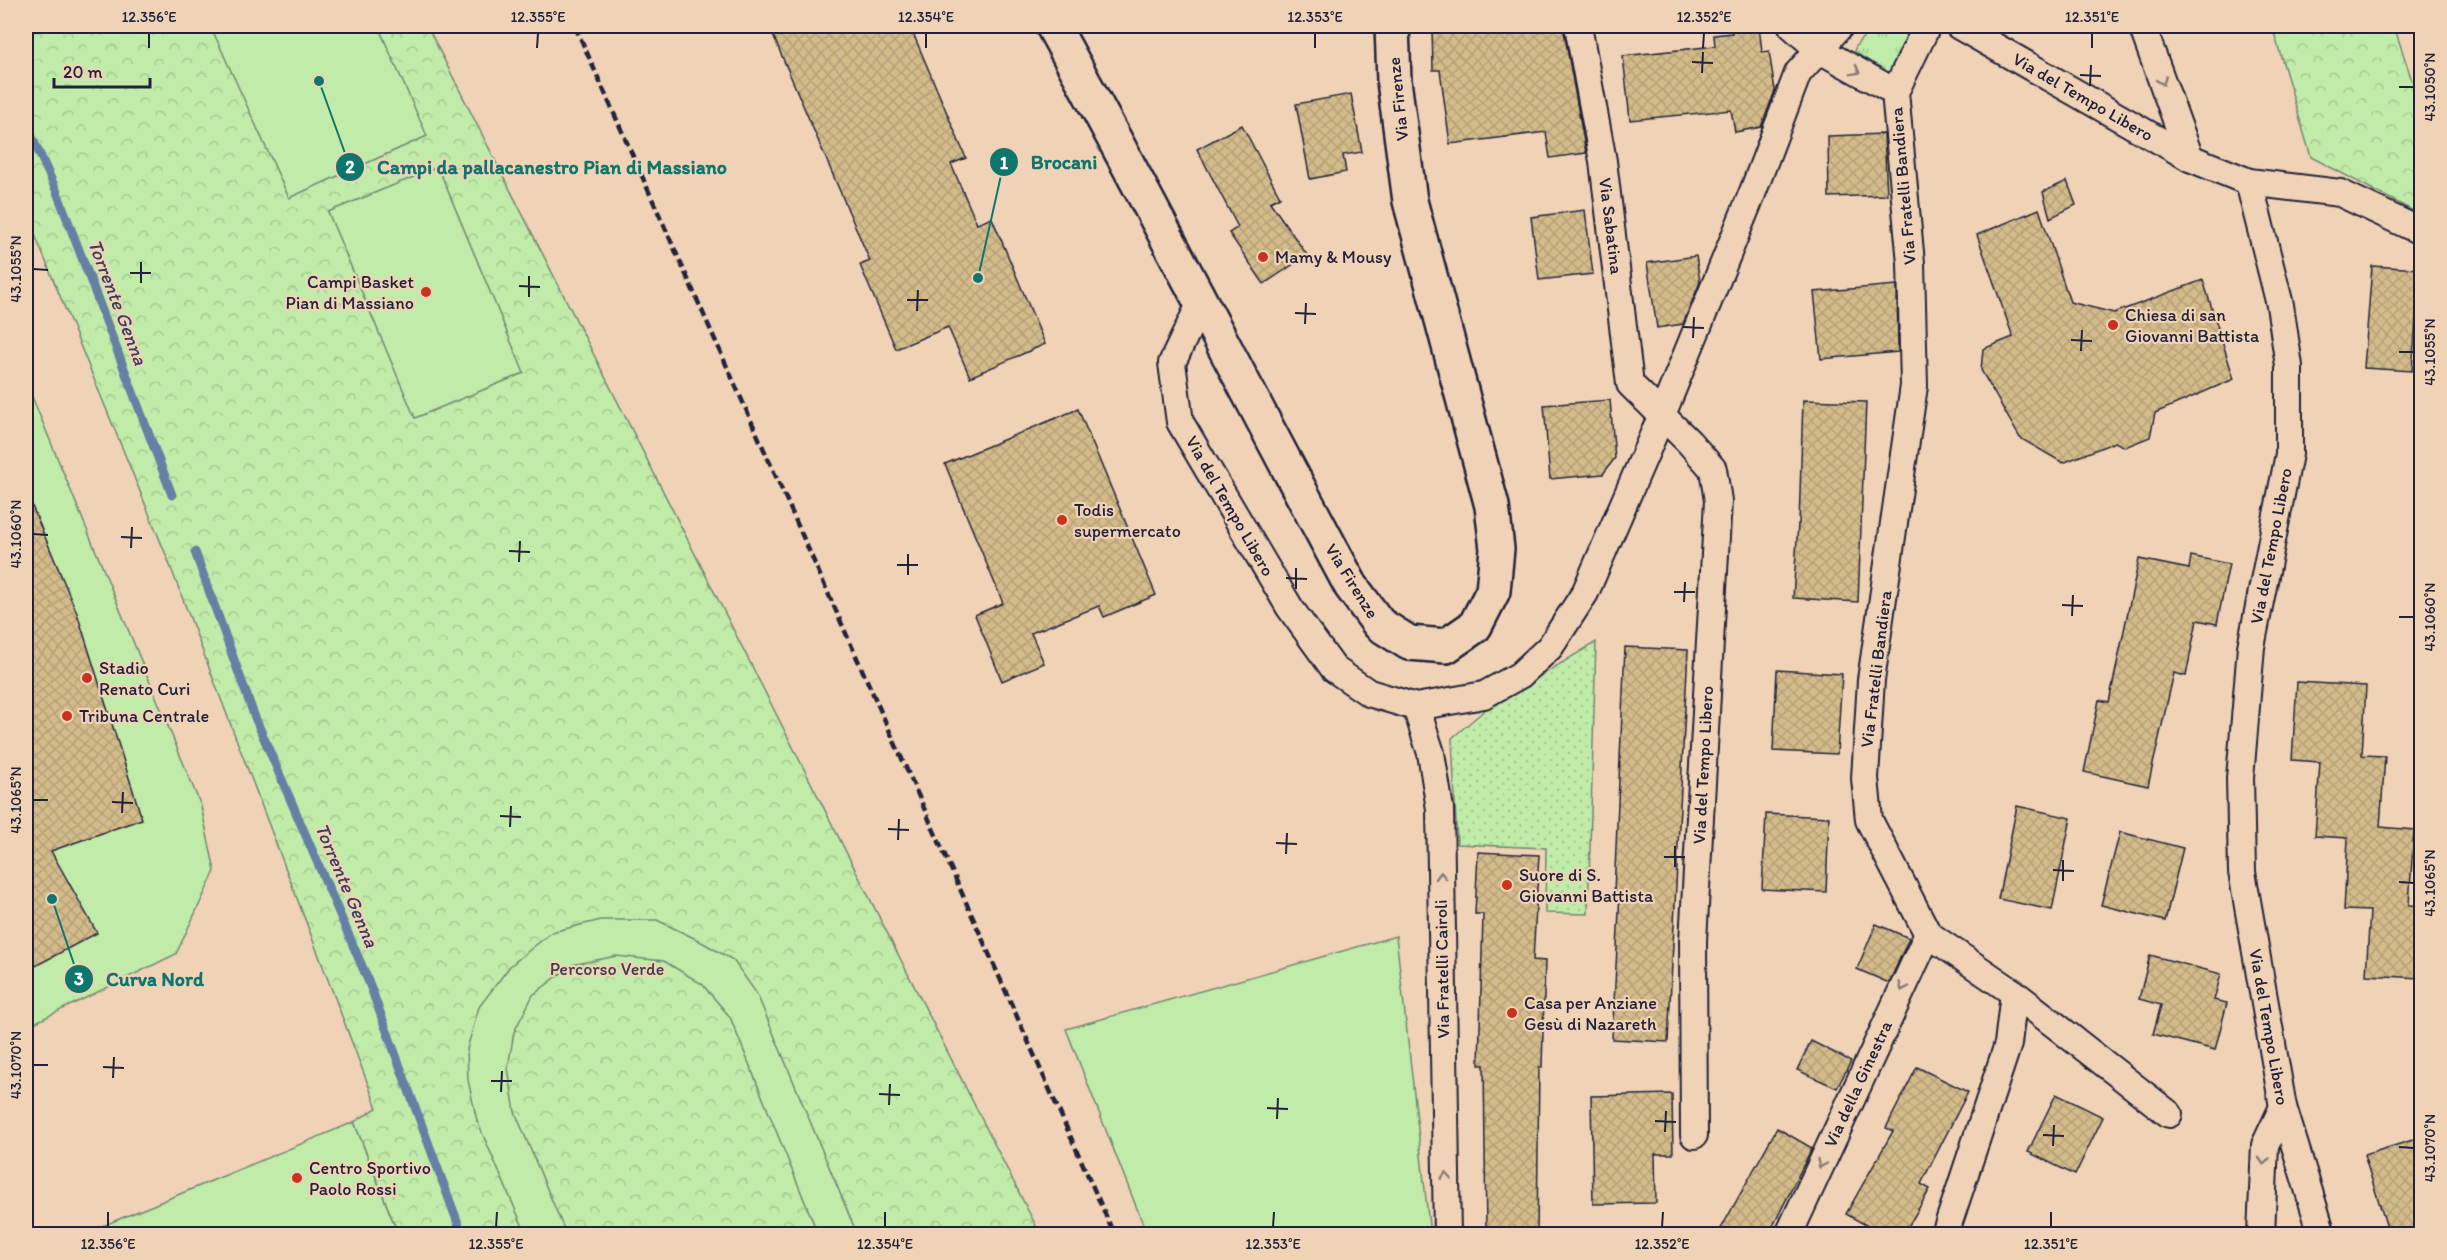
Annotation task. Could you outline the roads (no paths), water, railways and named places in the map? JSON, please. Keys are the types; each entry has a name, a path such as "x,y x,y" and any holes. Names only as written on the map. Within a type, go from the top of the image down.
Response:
{"main road":[{"name":"Via Firenze","path":"1053,26 1202,300 1351,586 1379,624 1409,643 1446,646 1475,626 1493,591 1497,549 1492,506 1410,201 1394,81 1392,26"}],"street":[{"name":"Via Sabatina","path":"1578,26 1603,161 1630,384 1662,415"},
{"name":"Via Fratelli Bandiera","path":"1792,26 1818,49 1895,92"},
{"name":"Via del Tempo Libero","path":"1202,300 1172,363 1180,422 1290,609 1334,669 1369,693 1416,707 1484,695 1520,675 1550,647 1586,593 1662,415 1752,194 1798,73 1840,26"},
{"name":"Via Fratelli Bandiera","path":"1927,26 1895,92 1911,263 1914,386 1871,680 1865,778 1869,820 1928,934 2014,993 2169,1114"},
{"name":"Via del Tempo Libero","path":"1959,26 2190,158 2249,182 2280,305 2289,366 2289,454 2251,647 2240,778 2240,844 2244,884 2283,1107 2322,1234"},
{"path":"2142,26 2190,158"},
{"path":"2249,182 2340,193 2421,232"},
{"name":"Via del Tempo Libero","path":"1662,415 1713,470 1718,501 1693,941 1694,1136"},
{"name":"Via Fratelli Cairoli","path":"1416,707 1431,753 1440,809 1444,1231"},
{"name":"Via della Ginestra","path":"1789,1234 1928,934"},
{"path":"1945,1234 2008,1044 2014,993"},
{"path":"2261,1234 2265,1145 2283,1107"}],"waterway":[{"name":"Torrente Genna","path":"26,124 57,192 172,495"},
{"name":"Torrente Genna","path":"195,552 254,715 368,980 462,1234"}],"railway":[{"path":"575,26 1114,1234"}],"place":[{"name":"Campi da pallacanestro Pian di Massiano","path":"319,81"},
{"name":"Mamy & Mousy","path":"1263,257"},
{"name":"Brocani","path":"978,278"},
{"name":"Campi Basket Pian di Massiano","path":"426,292"},
{"name":"Chiesa di san Giovanni Battista","path":"2113,325"},
{"name":"Todis supermercato","path":"1062,520"},
{"name":"Stadio Renato Curi","path":"87,678"},
{"name":"Tribuna Centrale","path":"67,716"},
{"name":"Suore di S. Giovanni Battista","path":"1507,885"},
{"name":"Curva Nord","path":"52,899"},
{"name":"Casa per Anziane Gesù di Nazareth","path":"1512,1013"},
{"name":"Centro Sportivo Paolo Rossi","path":"297,1178"}],"park label":[{"name":"Percorso Verde","path":"607,969"}]}
